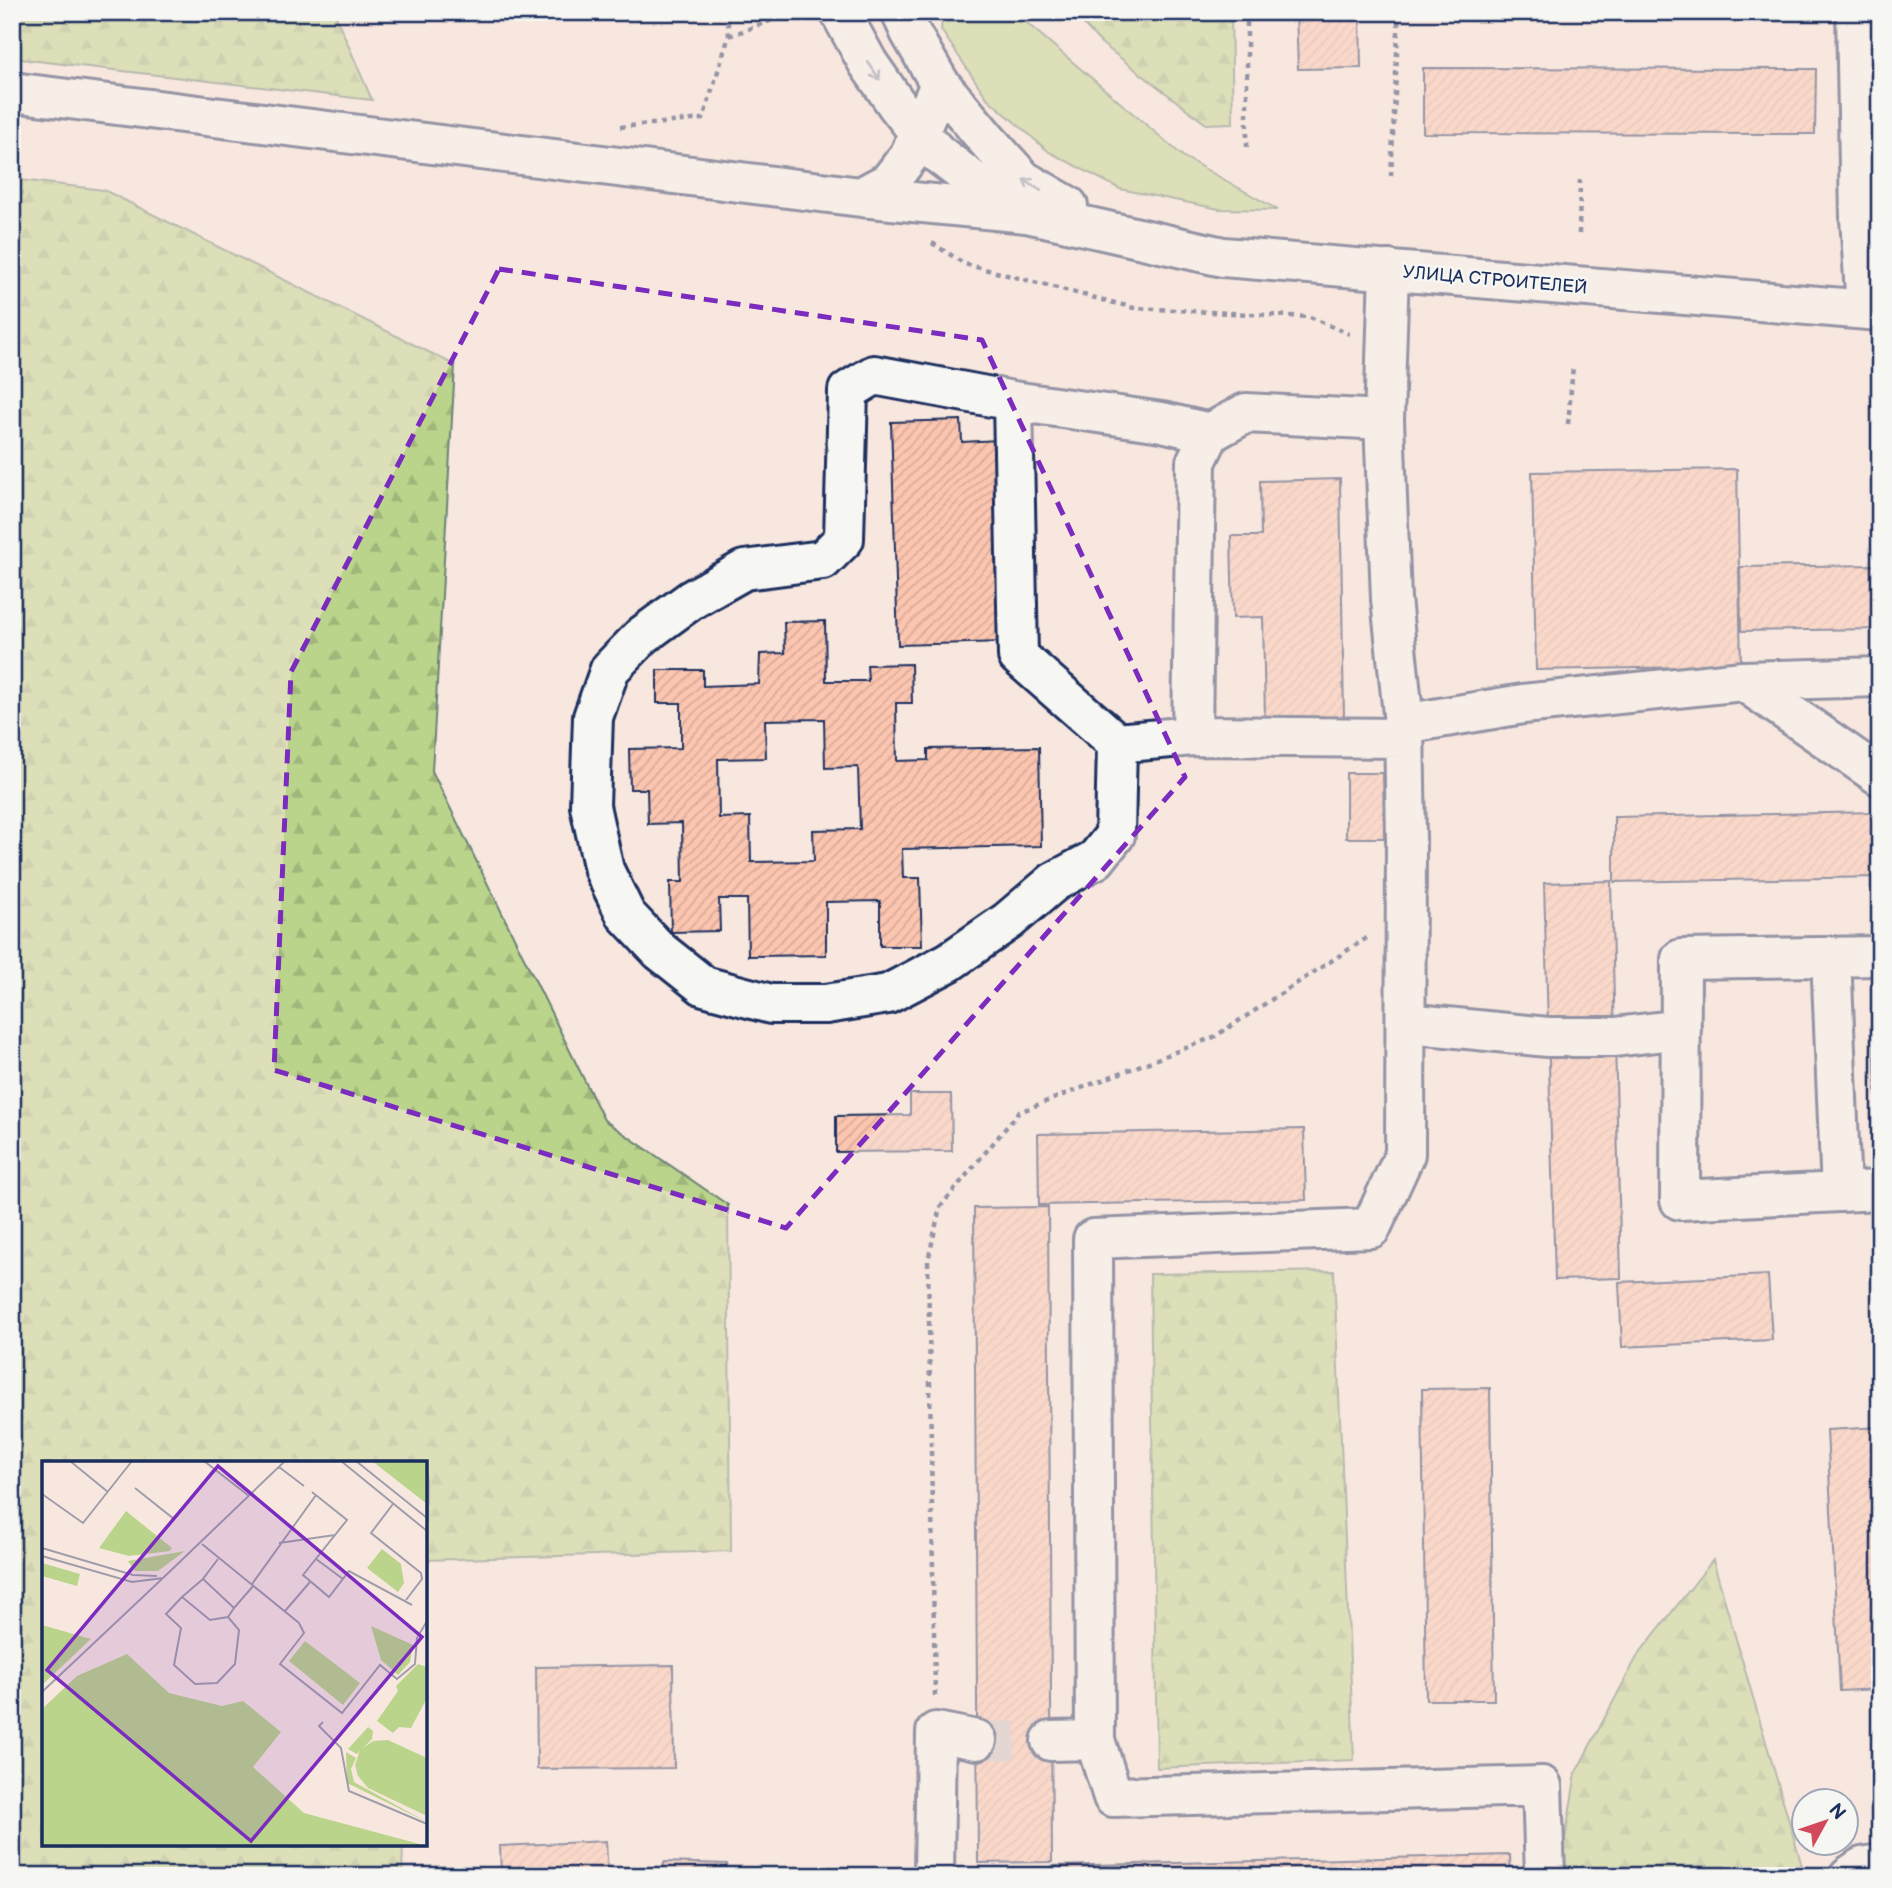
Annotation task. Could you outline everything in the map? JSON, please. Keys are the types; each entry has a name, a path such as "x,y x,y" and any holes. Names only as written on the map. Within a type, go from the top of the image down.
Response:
{"main road":[{"name":"УЛИЦА СТРОИТЕЛЕЙ","path":"840,12 868,63 919,134 937,153 980,186 1027,213 1223,257 1873,310"},
{"name":"УЛИЦА СТРОИТЕЛЕЙ","path":"901,12 940,84 1023,180 1112,232"},
{"path":"1856,12 1868,78 1860,218 1873,310"},
{"path":"861,197 889,182 909,156 940,84"},
{"path":"12,92 861,197 1027,213"},
{"path":"1389,271 1384,420 1391,599 1404,731 1405,1154 1371,1228 1093,1239 1095,1740 1112,1797 1542,1786 1545,1876"},
{"path":"1117,743 1115,835 1096,859 1054,882 1008,921 949,962 888,994 826,1004 771,1004 704,986 660,951 626,915 604,870 590,806 593,716 610,669 643,635 691,600 744,570 823,560 844,539 848,391 874,375 1013,401 1162,422 1210,433"},
{"path":"1013,401 1018,656 1117,743 1192,736 1404,731 1523,704 1743,681 1880,677"},
{"path":"1192,736 1196,462 1210,433 1247,412 1384,420"},
{"path":"1743,681 1880,776"},
{"path":"1831,956 1841,1192"},
{"path":"1880,956 1681,959 1680,1200 1880,1190"},
{"path":"1406,1023 1548,1037 1615,1037 1681,1029"},
{"path":"934,1876 936,1732 977,1740"},
{"path":"1051,1741 1095,1740"}],"path":[{"path":"615,167 607,128 703,119 729,36 727,12"},
{"path":"729,36 794,12"},
{"path":"1247,12 1247,151"},
{"path":"1391,176 1399,12"},
{"path":"1579,234 1580,180"},
{"path":"930,242 965,264 1134,308 1310,317 1387,350"},
{"path":"1569,424 1573,366"}],"highlighted area":[{"path":"499,269 982,340 1185,777 786,1228 274,1070 291,672"}],"green space":[{"path":"12,12 334,12 372,100 12,58"},
{"path":"943,12 1014,12 1184,157 1278,210 1219,209 1120,189 1049,152 987,98 941,30"},
{"path":"1072,12 1231,12 1233,123 1206,124 1101,43"},
{"path":"12,179 104,190 455,365 432,771 604,1120 728,1205 731,1551 427,1560 427,1461 42,1461 42,1846 403,1846 402,1876 12,1876"},
{"path":"1334,1271 1354,1760 1157,1768 1150,1274"},
{"path":"1713,1560 1790,1824 1790,1856 1799,1856 1805,1876 1564,1876 1562,1858 1576,1772 1638,1655"}],"building":[{"path":"1296,12 1360,12 1361,68 1298,69"},
{"path":"1423,68 1816,69 1815,134 1423,133"},
{"path":"961,420 962,442 998,440 1005,642 898,645 891,422"},
{"path":"1737,469 1741,666 1536,670 1532,472"},
{"path":"1340,479 1344,719 1265,720 1263,617 1233,618 1231,536 1261,536 1260,481"},
{"path":"1880,565 1880,629 1741,631 1740,567"},
{"path":"825,621 826,681 868,681 867,665 911,664 912,703 896,703 897,761 928,760 928,749 1039,747 1041,846 902,849 903,878 920,878 922,946 880,946 880,901 826,902 826,955 748,956 747,899 719,899 720,931 671,932 670,882 683,882 682,823 648,824 647,789 630,789 629,749 681,748 681,703 657,703 657,670 703,670 703,686 759,684 760,654 785,653 784,622","holes":["824,719 825,768 858,767 860,829 813,830 814,861 751,862 750,817 719,818 718,759 766,758 765,720"]},
{"path":"1346,773 1383,773 1384,838 1346,838"},
{"path":"1880,812 1880,877 1614,882 1614,817"},
{"path":"1611,881 1621,1278 1555,1280 1544,883"},
{"path":"1874,1030 1880,1030 1880,1095 1876,1095"},
{"path":"910,1094 951,1094 952,1151 836,1152 836,1116 910,1115"},
{"path":"1304,1129 1306,1200 1039,1205 1038,1134"},
{"path":"1048,1207 1052,1862 978,1863 974,1208"},
{"path":"1768,1275 1772,1340 1622,1347 1619,1282"},
{"path":"1490,1388 1494,1700 1426,1700 1422,1389"},
{"path":"1880,1427 1880,1689 1840,1691 1827,1430"},
{"path":"673,1665 674,1768 537,1769 536,1667"},
{"path":"606,1841 608,1876 501,1876 500,1846"},
{"path":"1510,1855 1511,1876 1052,1876 1052,1866"},
{"path":"664,1862 727,1864 726,1876 663,1876"}],"tunnel":[{"path":"977,1740 1051,1741"}]}
